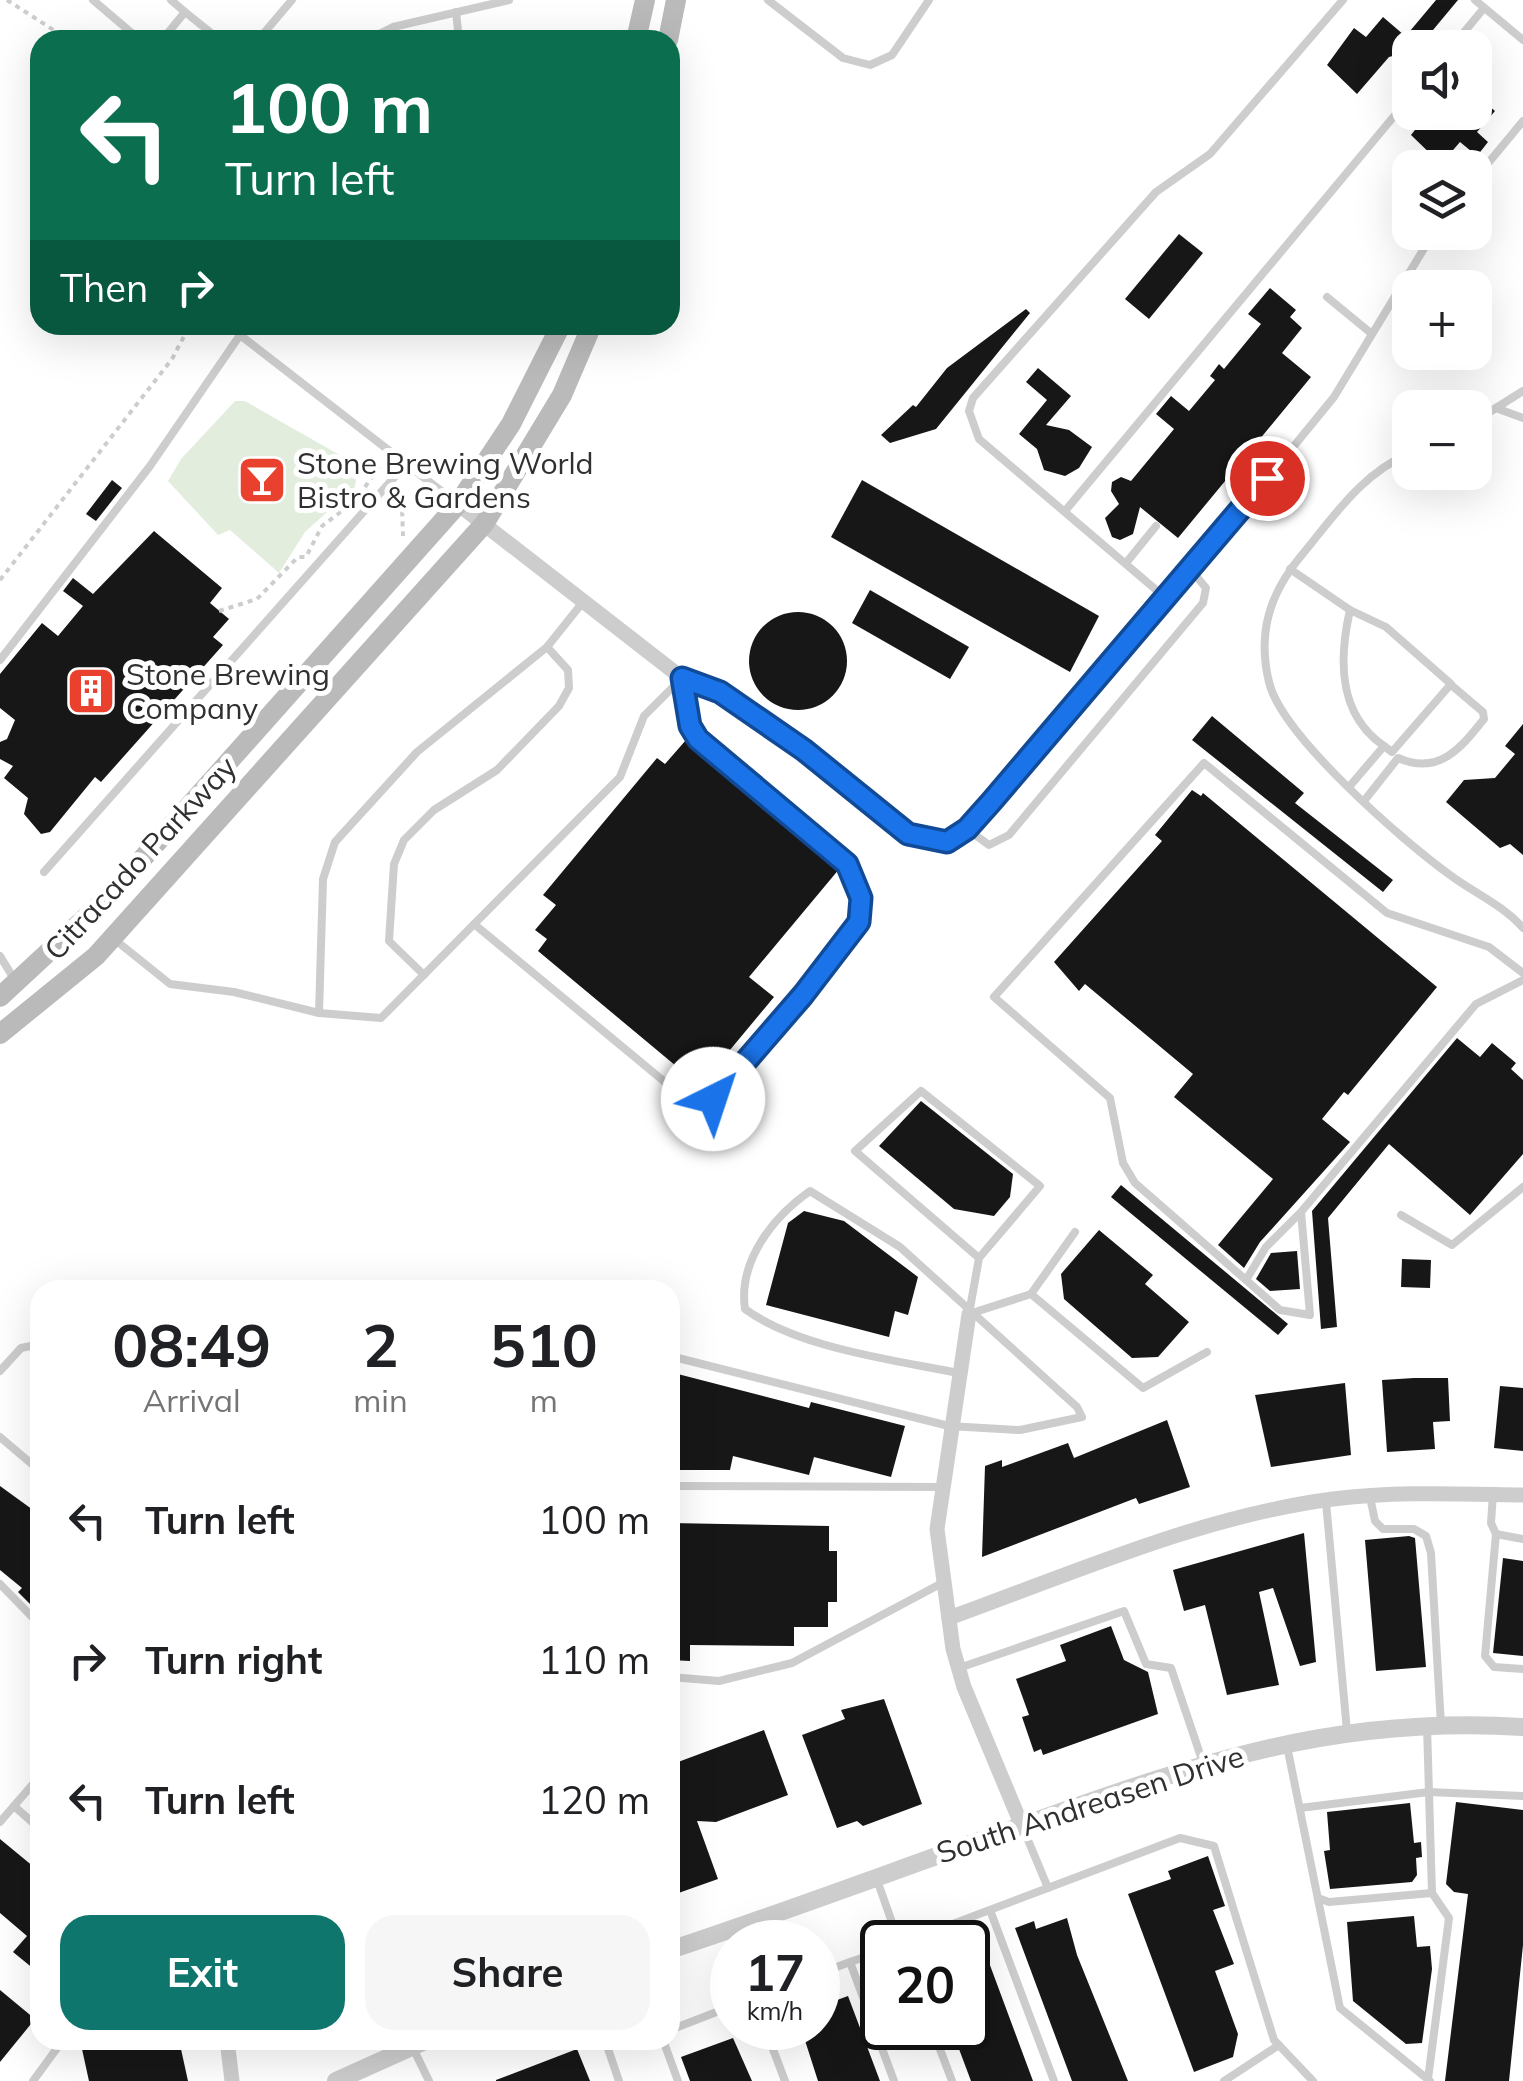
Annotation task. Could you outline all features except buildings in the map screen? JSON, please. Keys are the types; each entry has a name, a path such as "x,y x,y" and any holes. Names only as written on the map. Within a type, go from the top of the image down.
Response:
{"main road":[{"path":"670,30 676,0"},
{"path":"637,30 640,1"},
{"name":"Citracado Parkway","path":"0,997 108,898 458,504 510,424 556,335"},
{"name":"Citracado Parkway","path":"0,1034 114,938 484,524 562,396 588,335"}],"street":[{"path":"458,504 682,678"},
{"path":"969,1314 949,1426 937,1529 959,1668 1022,1826"},
{"path":"949,1618 1144,1547 1326,1501 1523,1495"},
{"name":"South Andreasen Drive","path":"770,1920 876,1876 1203,1763 1347,1731 1434,1725 1523,1727"},
{"name":"South Andreasen Drive","path":"680,1948 710,1941"},
{"path":"227,2050 232,2081"},
{"path":"336,2081 404,2050"}],"lane":[{"path":"93,0 128,30"},
{"path":"171,0 208,30"},
{"path":"266,30 292,0"},
{"path":"387,30 509,0"},
{"path":"768,0 843,58 870,65 892,56 929,0"},
{"path":"1168,600 979,439 969,412 973,398 1156,192 1210,154 1343,0"},
{"path":"1475,0 1523,40"},
{"path":"1466,30 1484,8"},
{"path":"170,30 185,12"},
{"path":"456,12 458,30"},
{"path":"1065,511 1392,119"},
{"path":"1492,158 1523,121"},
{"path":"682,678 720,692 804,750 908,834 947,842 967,829 1168,600 1334,397 1423,250"},
{"path":"1327,297 1372,334"},
{"path":"0,660 150,466 238,335"},
{"path":"247,335 458,504"},
{"path":"1492,411 1523,391"},
{"path":"1496,408 1523,418"},
{"path":"1392,462 1368,475 1290,569 1269,606 1264,642 1270,686 1307,744 1349,787 1447,873 1508,912 1523,928"},
{"path":"44,872 406,464"},
{"path":"1126,563 1156,526"},
{"path":"1290,569 1350,610 1386,628 1483,712 1484,719 1454,756 1413,764 1392,752 1344,690 1340,652 1350,610"},
{"path":"967,829 989,844 1009,835 1202,603 1206,588 1192,571"},
{"path":"319,1013 323,879 335,842 417,752 548,646 583,602"},
{"path":"424,975 389,941 399,850 434,810 497,770 566,698 568,670 548,646"},
{"path":"114,938 170,984 234,992 319,1013 381,1018 620,777 644,716 682,678"},
{"path":"474,924 689,1102 713,1099 803,995 859,922 856,880 847,864 698,739 690,726 682,678"},
{"path":"1349,787 1392,752 1450,684"},
{"path":"1364,801 1392,752"},
{"path":"1246,1280 1266,1247 1476,1004 1523,976 1489,947 1387,913 1204,763 994,997 1110,1098 1122,1164 1135,1183 1280,1310 1310,1315 1300,1212"},
{"path":"0,956 18,983"},
{"path":"969,1314 978,1258 1040,1186 921,1091 855,1152 978,1258"},
{"path":"1401,1215 1452,1245 1523,1187"},
{"path":"680,1359 949,1426 1020,1430 1082,1416 1077,1407 969,1314 942,1283 900,1247 810,1191 790,1205 764,1235 742,1284 746,1309 766,1324 875,1356 958,1373"},
{"path":"969,1314 1031,1294 1074,1232"},
{"path":"1031,1294 1142,1388 1208,1352"},
{"path":"0,1371 21,1348 30,1346"},
{"path":"0,1437 30,1462"},
{"path":"680,1486 942,1487"},
{"path":"1493,1494 1490,1523 1496,1534 1485,1656 1494,1667 1523,1669"},
{"path":"1370,1497 1375,1521 1383,1529 1414,1529 1426,1536 1431,1553 1434,1725 1428,1792 1432,1893 1450,1918 1429,2080"},
{"path":"1326,1501 1347,1731"},
{"path":"1496,1534 1523,1539"},
{"path":"680,1678 719,1681 792,1663 944,1582"},
{"path":"0,1584 30,1615"},
{"path":"959,1668 1124,1612 1146,1664 1171,1668 1203,1763"},
{"path":"1286,1742 1340,2008 1429,2080"},
{"path":"0,1822 30,1788"},
{"path":"1300,1808 1428,1792 1523,1796"},
{"path":"14,1806 30,1820"},
{"path":"1022,1826 1048,1888"},
{"path":"962,1920 1180,1838 1214,1846 1279,2045 1313,2081"},
{"path":"876,1876 893,1920"},
{"path":"1318,1898 1329,1902 1432,1893"},
{"path":"990,1910 1054,2081"},
{"path":"840,1966 860,1959"},
{"path":"850,1962 894,2081"},
{"path":"680,2026 710,2015"},
{"path":"1224,2081 1279,2045"},
{"path":"33,2081 56,2050"},
{"path":"421,2050 429,2081"},
{"path":"608,2050 620,2081"},
{"path":"667,2050 678,2081"},
{"path":"773,2050 785,2081"},
{"path":"940,2050 952,2081"}],"path":[{"path":"7,0 53,30"},
{"path":"0,580 172,359 185,335"},
{"path":"220,610 257,599 279,581 298,556 306,556 322,526 354,502 382,463"},
{"path":"386,490 402,506 403,536"}],"green space":[{"path":"235,401 245,401 345,458 357,473 355,487 305,532 279,573 230,530 218,535 168,481 181,459"}],"place":[{"name":"Stone Brewing World Bistro & Gardens","path":"262,480"},
{"name":"Stone Brewing Company","path":"91,691"}],"route":[{"path":"713,1099 803,995 859,922 861,898 847,864 698,739 690,726 682,678 720,692 804,750 908,834 922,840 947,842 967,829 992,801 1168,600 1267,478"}]}
